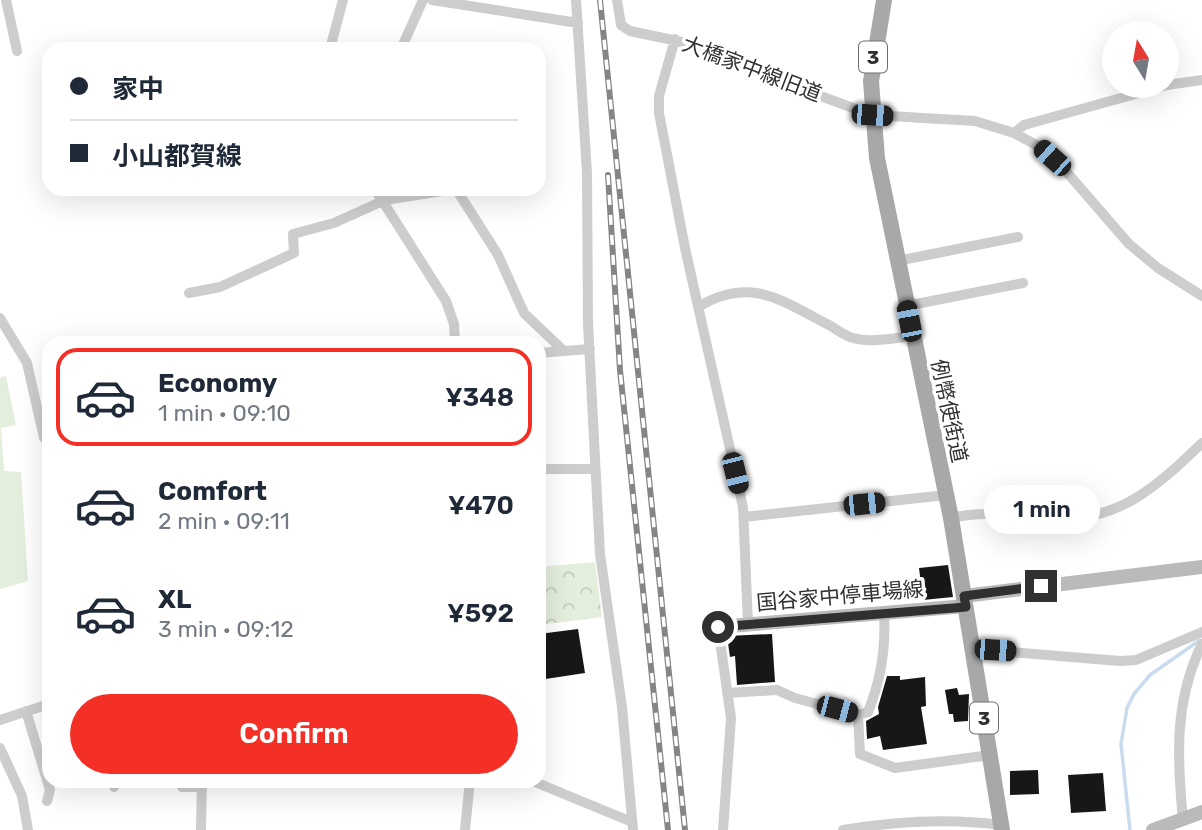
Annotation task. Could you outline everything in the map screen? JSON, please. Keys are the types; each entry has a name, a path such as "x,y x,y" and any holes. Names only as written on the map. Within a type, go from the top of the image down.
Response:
{"main road":[{"name":"例幣使街道","path":"884,0 874,53 872,115 882,186 951,518 1002,828"},
{"name":"国谷家中停車場線","path":"718,627 884,613 1202,568"},
{"path":"1153,830 1202,812"}],"street":[{"path":"6,0 4,17 17,51"},
{"path":"332,42 343,0"},
{"path":"404,42 423,0"},
{"path":"432,0 578,23"},
{"path":"546,787 633,826 622,707 600,554 590,349 587,173 576,0"},
{"name":"大橋家中線旧道","path":"617,0 621,26 630,31 701,46 777,80 872,115 975,121 1014,133 1040,147 1063,169 1129,244 1158,268 1202,296"},
{"path":"675,39 658,104 698,307 744,517 748,624"},
{"path":"1180,83 1202,80"},
{"path":"1014,133 1024,125 1120,98"},
{"path":"381,196 392,219 446,301 454,324 455,336"},
{"path":"189,293 220,288 294,253 293,234 300,230 334,223 385,200 411,196"},
{"path":"460,196 498,255 524,313 564,351"},
{"path":"897,261 1018,237"},
{"path":"906,306 1023,283"},
{"path":"698,307 713,299 740,291 755,291 771,295 852,338 882,340 912,336"},
{"path":"0,318 27,363 42,427"},
{"path":"546,352 590,349"},
{"path":"36,395 42,395"},
{"path":"951,518 977,512 1051,519 1103,513 1148,494 1202,443"},
{"path":"546,469 595,469"},
{"path":"744,517 946,495"},
{"path":"727,693 777,690 795,698 858,715 868,712 886,645 884,613"},
{"path":"718,627 731,718 723,830"},
{"path":"973,649 1136,660 1202,632"},
{"path":"1183,820 1177,754 1180,704 1202,644"},
{"path":"0,720 42,706"},
{"path":"26,711 42,764"},
{"path":"858,715 860,754 895,768 990,755"},
{"path":"0,748 22,796 28,830"},
{"path":"47,801 49,788"},
{"path":"201,830 202,788"},
{"path":"465,830 469,788"},
{"path":"843,830 896,821 957,819 1002,828"}],"green space":[{"path":"6,376 16,425 1,428 4,471 21,472 28,581 0,589 0,377"},
{"path":"595,562 602,617 546,624 546,566"}],"building":[{"path":"948,565 953,597 923,600 919,568"},
{"path":"578,629 585,673 546,679 546,633"},
{"path":"772,634 775,682 737,685 735,656 730,657 727,636"},
{"path":"887,676 900,676 900,680 925,677 926,706 921,707 927,744 883,750 880,736 867,739 866,721 879,714 878,707"},
{"path":"957,688 959,695 969,694 968,721 954,722 953,714 949,714 945,690"},
{"path":"1038,770 1039,794 1010,795 1010,771"},
{"path":"1103,773 1106,811 1071,813 1068,775"}],"waterway":[{"path":"1130,830 1121,744 1127,708 1134,694 1150,675 1200,640"}],"railway":[{"path":"600,0 685,830"},
{"path":"608,175 620,370 668,830"}],"route":[{"path":"718,627 966,607 964,596 1041,586"}]}
